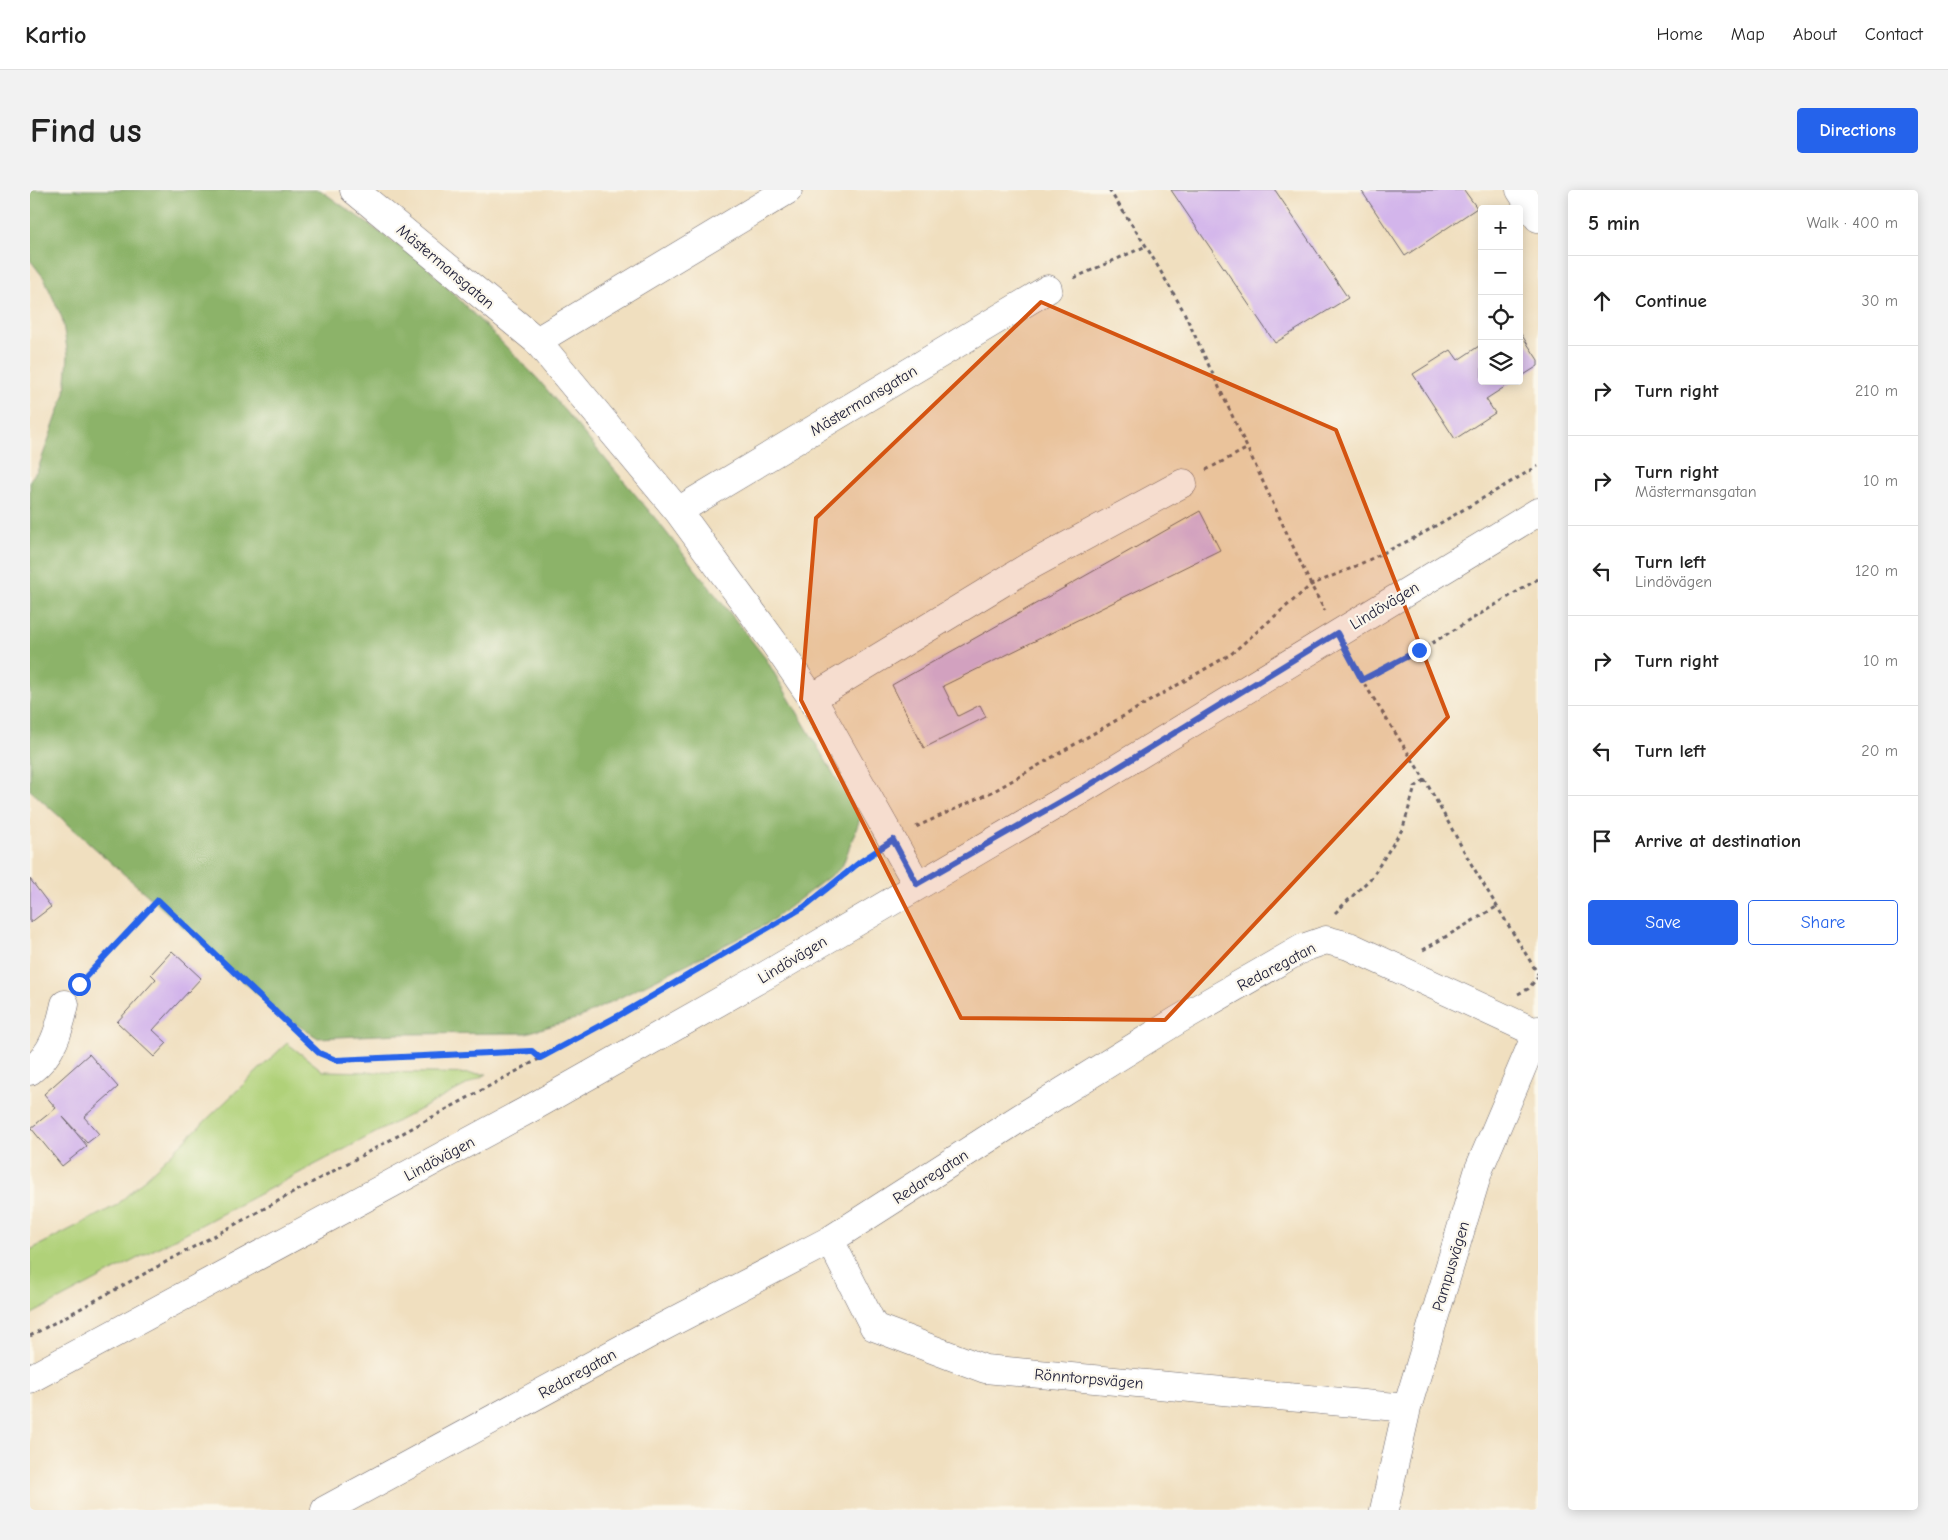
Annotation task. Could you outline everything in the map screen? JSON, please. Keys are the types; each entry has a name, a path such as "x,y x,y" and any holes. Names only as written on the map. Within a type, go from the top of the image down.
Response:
{"street":[{"name":"Mästermansgatan","path":"354,190 537,341 678,510 812,698 917,884"},
{"path":"537,341 788,190"},
{"path":"1520,190 1538,218"},
{"name":"Mästermansgatan","path":"678,510 1048,289"},
{"path":"812,698 1028,567 1183,483"},
{"name":"Lindövägen","path":"30,1380 535,1106 768,974 917,884 1083,789 1538,512"},
{"name":"Redaregatan","path":"325,1510 653,1332 830,1240 1020,1118 1178,1020 1303,948 1326,940 1348,946 1537,1031"},
{"path":"30,1071 42,1062 58,1032 65,1004"},
{"name":"Pampusvägen","path":"1384,1510 1408,1408 1478,1169 1537,1031"},
{"name":"Rönntorpsvägen","path":"830,1240 874,1327 985,1368 1408,1408"}],"path":[{"path":"1109,190 1146,246 1182,310 1311,585 1362,680 1425,780 1470,862 1538,974"},
{"path":"1048,289 1146,246"},
{"path":"1183,483 1248,448"},
{"path":"30,1336 618,1016 804,907 860,862 893,840 947,812 994,791 1231,654 1311,585 1354,567 1420,535 1538,466"},
{"path":"1362,680 1419,650 1538,579"},
{"path":"1326,940 1327,925 1331,918 1372,877 1403,828 1415,787 1425,780"},
{"path":"65,1004 79,984 158,900 319,1053 336,1060 532,1051 540,1058"},
{"path":"1402,970 1413,956 1498,906"}],"highlighted area":[{"path":"1041,302 1336,430 1448,717 1165,1020 961,1018 801,700 816,518"}],"green space":[{"path":"30,190 320,190 422,262 537,378 655,518 766,659 860,819 842,867 767,924 579,1018 526,1033 399,1034 318,1038 280,1014 30,790 30,480 38,469 65,393 68,355 62,318 44,278 30,260"},
{"path":"287,1043 323,1071 487,1074 30,1315 30,1250 117,1205"}],"building":[{"path":"1171,190 1275,190 1348,298 1275,343"},
{"path":"1361,190 1464,190 1477,208 1405,256"},
{"path":"1523,337 1538,360 1538,366 1523,375"},
{"path":"1478,347 1478,385 1508,385 1486,399 1495,413 1455,439 1413,374 1451,350 1458,360"},
{"path":"1200,511 1220,550 943,686 958,716 980,705 986,717 924,748 892,685"},
{"path":"30,879 51,907 30,923"},
{"path":"172,951 201,978 153,1030 167,1043 154,1057 117,1022 156,979 151,974"},
{"path":"89,1054 118,1087 84,1117 99,1134 87,1143 63,1117 87,1146 62,1166 31,1128 56,1108 44,1094"}],"route":[{"path":"79,984 158,900 319,1053 336,1060 532,1051 540,1058 618,1016 804,907 860,862 893,840 917,884 1083,789 1337,633 1362,680 1419,650"}]}
